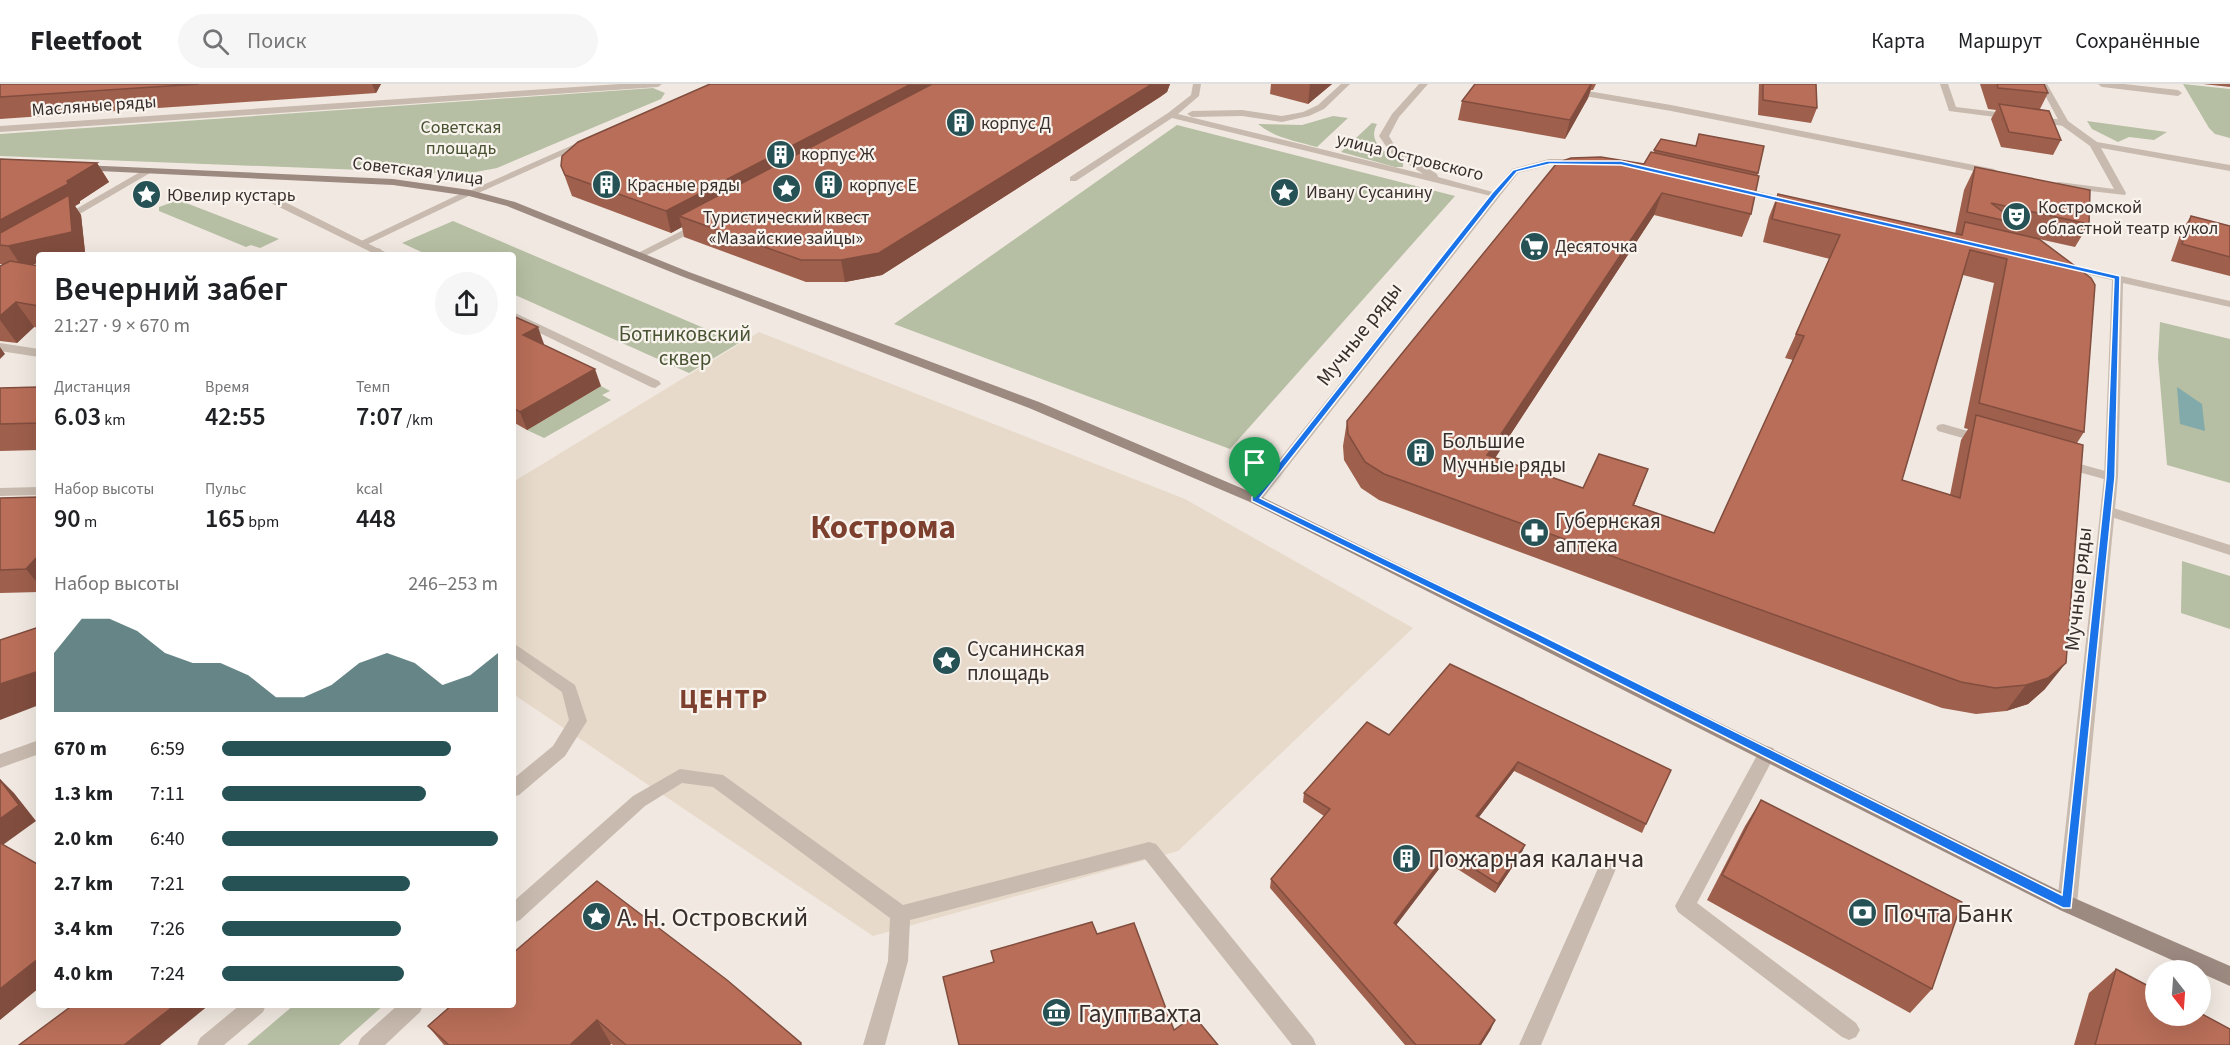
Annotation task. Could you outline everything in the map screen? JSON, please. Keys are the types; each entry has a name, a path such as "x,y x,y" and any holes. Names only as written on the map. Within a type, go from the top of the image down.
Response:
{"main road":[{"name":"Советская улица","path":"71,168 393,182 470,193 511,204 1034,405 1255,499"},
{"path":"1255,499 2067,904 2230,976"}],"street":[{"name":"Масляные ряды","path":"0,129 658,84"},
{"path":"1073,179 1196,96 1197,84"},
{"path":"1171,115 1242,113 1282,119 1306,114 1321,106 1346,84"},
{"path":"1424,84 1395,116 1384,136 1393,150 1444,183"},
{"path":"1944,84 1953,109 2064,123"},
{"path":"2043,84 2064,123 2094,144 2230,168"},
{"path":"2102,84 2178,93"},
{"path":"1561,87 2002,173"},
{"name":"улица Островского","path":"1171,115 1495,194 1515,171 1550,162 1588,162"},
{"path":"362,243 599,137"},
{"path":"2045,182 2121,193 2094,144"},
{"path":"49,227 147,171"},
{"path":"1725,187 1806,206"},
{"name":"Мучные ряды","path":"1255,499 1495,194"},
{"path":"273,200 362,243 374,252"},
{"path":"639,255 706,221"},
{"path":"2045,261 2230,304"},
{"name":"Мучные ряды","path":"2067,904 2111,477 2118,278"},
{"path":"516,317 656,384"},
{"path":"0,347 36,353"},
{"path":"1943,428 1997,444"},
{"path":"2043,458 2111,477"},
{"path":"0,492 36,491"},
{"path":"2107,511 2230,550"},
{"path":"516,651 569,689 578,721 560,751 516,788"},
{"path":"0,761 36,748"},
{"path":"1767,753 1685,906 1849,1030"},
{"path":"516,911 639,801 680,776 717,780 900,914"},
{"path":"900,914 1149,850 1305,1045"},
{"path":"1530,1045 1609,864"},
{"path":"874,1045 898,961 900,914"},
{"path":"208,1045 252,1008"},
{"path":"369,1045 410,1008"}],"green space":[{"path":"2183,84 2230,89 2230,138 2215,134 2209,128"},
{"name":"Советская площадь","path":"653,88 665,93 661,99 497,168 465,174 0,156 0,134"},
{"path":"1333,116 1348,118 1317,147 1279,136 1258,124 1302,125"},
{"path":"2087,121 2167,132 2154,140 2129,137 2118,142 2092,129"},
{"path":"1372,123 1377,124 1374,137 1377,143 1403,163 1403,167 1395,167 1341,152"},
{"path":"1177,125 1455,196 1230,449 894,324"},
{"path":"181,201 279,239 260,248 251,245 246,247 159,211 159,207"},
{"name":"Ботниковский сквер","path":"453,221 739,343 689,373 516,295 516,252 422,252 402,243"},
{"path":"2160,322 2230,339 2230,483 2167,465 2158,358"},
{"path":"601,386 610,391 602,395 611,400 544,438 527,430"},
{"path":"2182,561 2230,576 2230,629 2181,613"},
{"path":"290,1008 381,1008 339,1045 247,1045"}],"shaded area":[{"name":"Сусанинская площадь","path":"759,332 1185,499 1413,628 1178,851 873,936 516,696 516,480"}],"water":[{"path":"2177,387 2202,404 2205,431 2180,424"}],"building":[{"path":"0,84 199,84 0,97"},
{"path":"710,84 911,84 666,211 565,175 561,166 562,156 578,142"},
{"path":"932,84 1152,84 879,253 841,260 801,260 679,216"},
{"path":"1475,84 1591,84 1570,120 1462,101"},
{"path":"1763,84 1816,84 1817,108 1763,100"},
{"path":"1997,84 2044,84 2048,93 1998,88"},
{"path":"1999,104 2049,111 2061,140 2009,132"},
{"path":"1699,134 1764,146 1758,173 1654,150 1661,139 1696,146"},
{"path":"1651,152 1759,176 1751,214 1662,193 1487,455 1583,488 1599,454 1648,469 1633,505 1714,533 1804,336 1796,334 1840,235 1772,219 1778,194 1962,235 1965,222 2039,239 2091,278 2095,285 2084,432 1979,403 2007,259 1970,250 1902,480 1960,498 1976,415 2083,445 2066,663 2048,678 2026,685 1995,688 1961,682 1384,474 1365,462 1348,434 1347,421 1557,163 1571,158 1601,157 1644,164"},
{"path":"0,159 97,163 67,181 68,184 0,220"},
{"path":"1975,167 2090,190 2089,224 1991,203 2019,224 1967,212"},
{"path":"69,195 72,232 8,246 0,245 0,233"},
{"path":"2191,216 2230,226 2230,257 2182,244"},
{"path":"10,261 36,265 36,305 16,302 0,316 0,266"},
{"path":"516,317 538,327 523,335 595,369 520,412 516,410"},
{"path":"36,387 36,423 0,424 0,388"},
{"path":"36,497 36,558 26,569 0,570 0,498"},
{"path":"36,628 36,672 0,684 0,640"},
{"name":"Пожарная каланча","path":"1450,664 1671,770 1646,824 1518,762 1476,816 1525,845 1498,884 1448,852 1394,923 1495,1020 1479,1045 1416,1045 1271,879 1330,809 1304,793 1367,722 1389,735"},
{"path":"0,780 19,805 0,819"},
{"path":"1761,800 1962,902 1932,989 1722,875"},
{"path":"0,843 36,863 36,960 0,989"},
{"path":"597,881 727,980 801,1043 800,1045 626,1045 597,1020 570,1045 449,1045 428,1026 449,1008 516,1008 516,950"},
{"name":"Гауптвахта","path":"1092,922 1097,934 1134,923 1174,1030 1194,1016 1218,1045 959,1045 943,977 994,962 991,951"},
{"path":"2116,969 2145,984 2145,1026 2211,1026 2211,1019 2230,1029 2230,1045 2095,1045"},
{"path":"69,1008 171,1008 124,1045 19,1045"}],"place":[{"name":"корпус Д","path":"960,123"},
{"name":"корпус Ж","path":"780,154"},
{"name":"Красные ряды","path":"606,185"},
{"name":"корпус Е","path":"828,185"},
{"name":"Туристический квест «Мазайские зайцы»","path":"786,188"},
{"name":"Ивану Сусанину","path":"1285,192"},
{"name":"Ювелир кустарь","path":"146,195"},
{"name":"Костромской областной театр кукол","path":"2017,217"},
{"name":"Десяточка","path":"1534,246"},
{"name":"Большие Мучные ряды","path":"1421,453"},
{"name":"Губернская аптека","path":"1534,533"},
{"name":"Сусанинская площадь","path":"946,661"},
{"name":"Пожарная каланча","path":"1407,858"},
{"name":"Почта Банк","path":"1862,913"},
{"name":"А. Н. Островский","path":"596,917"},
{"name":"Гауптвахта","path":"1057,1013"}],"district":[{"name":"Кострома","path":"883,527"},
{"name":"ЦЕНТР","path":"724,699"}],"route":[{"path":"1550,162 1621,163 2118,278 2111,477 2067,904 1537,638 1255,499 1515,171 1550,162"}]}
